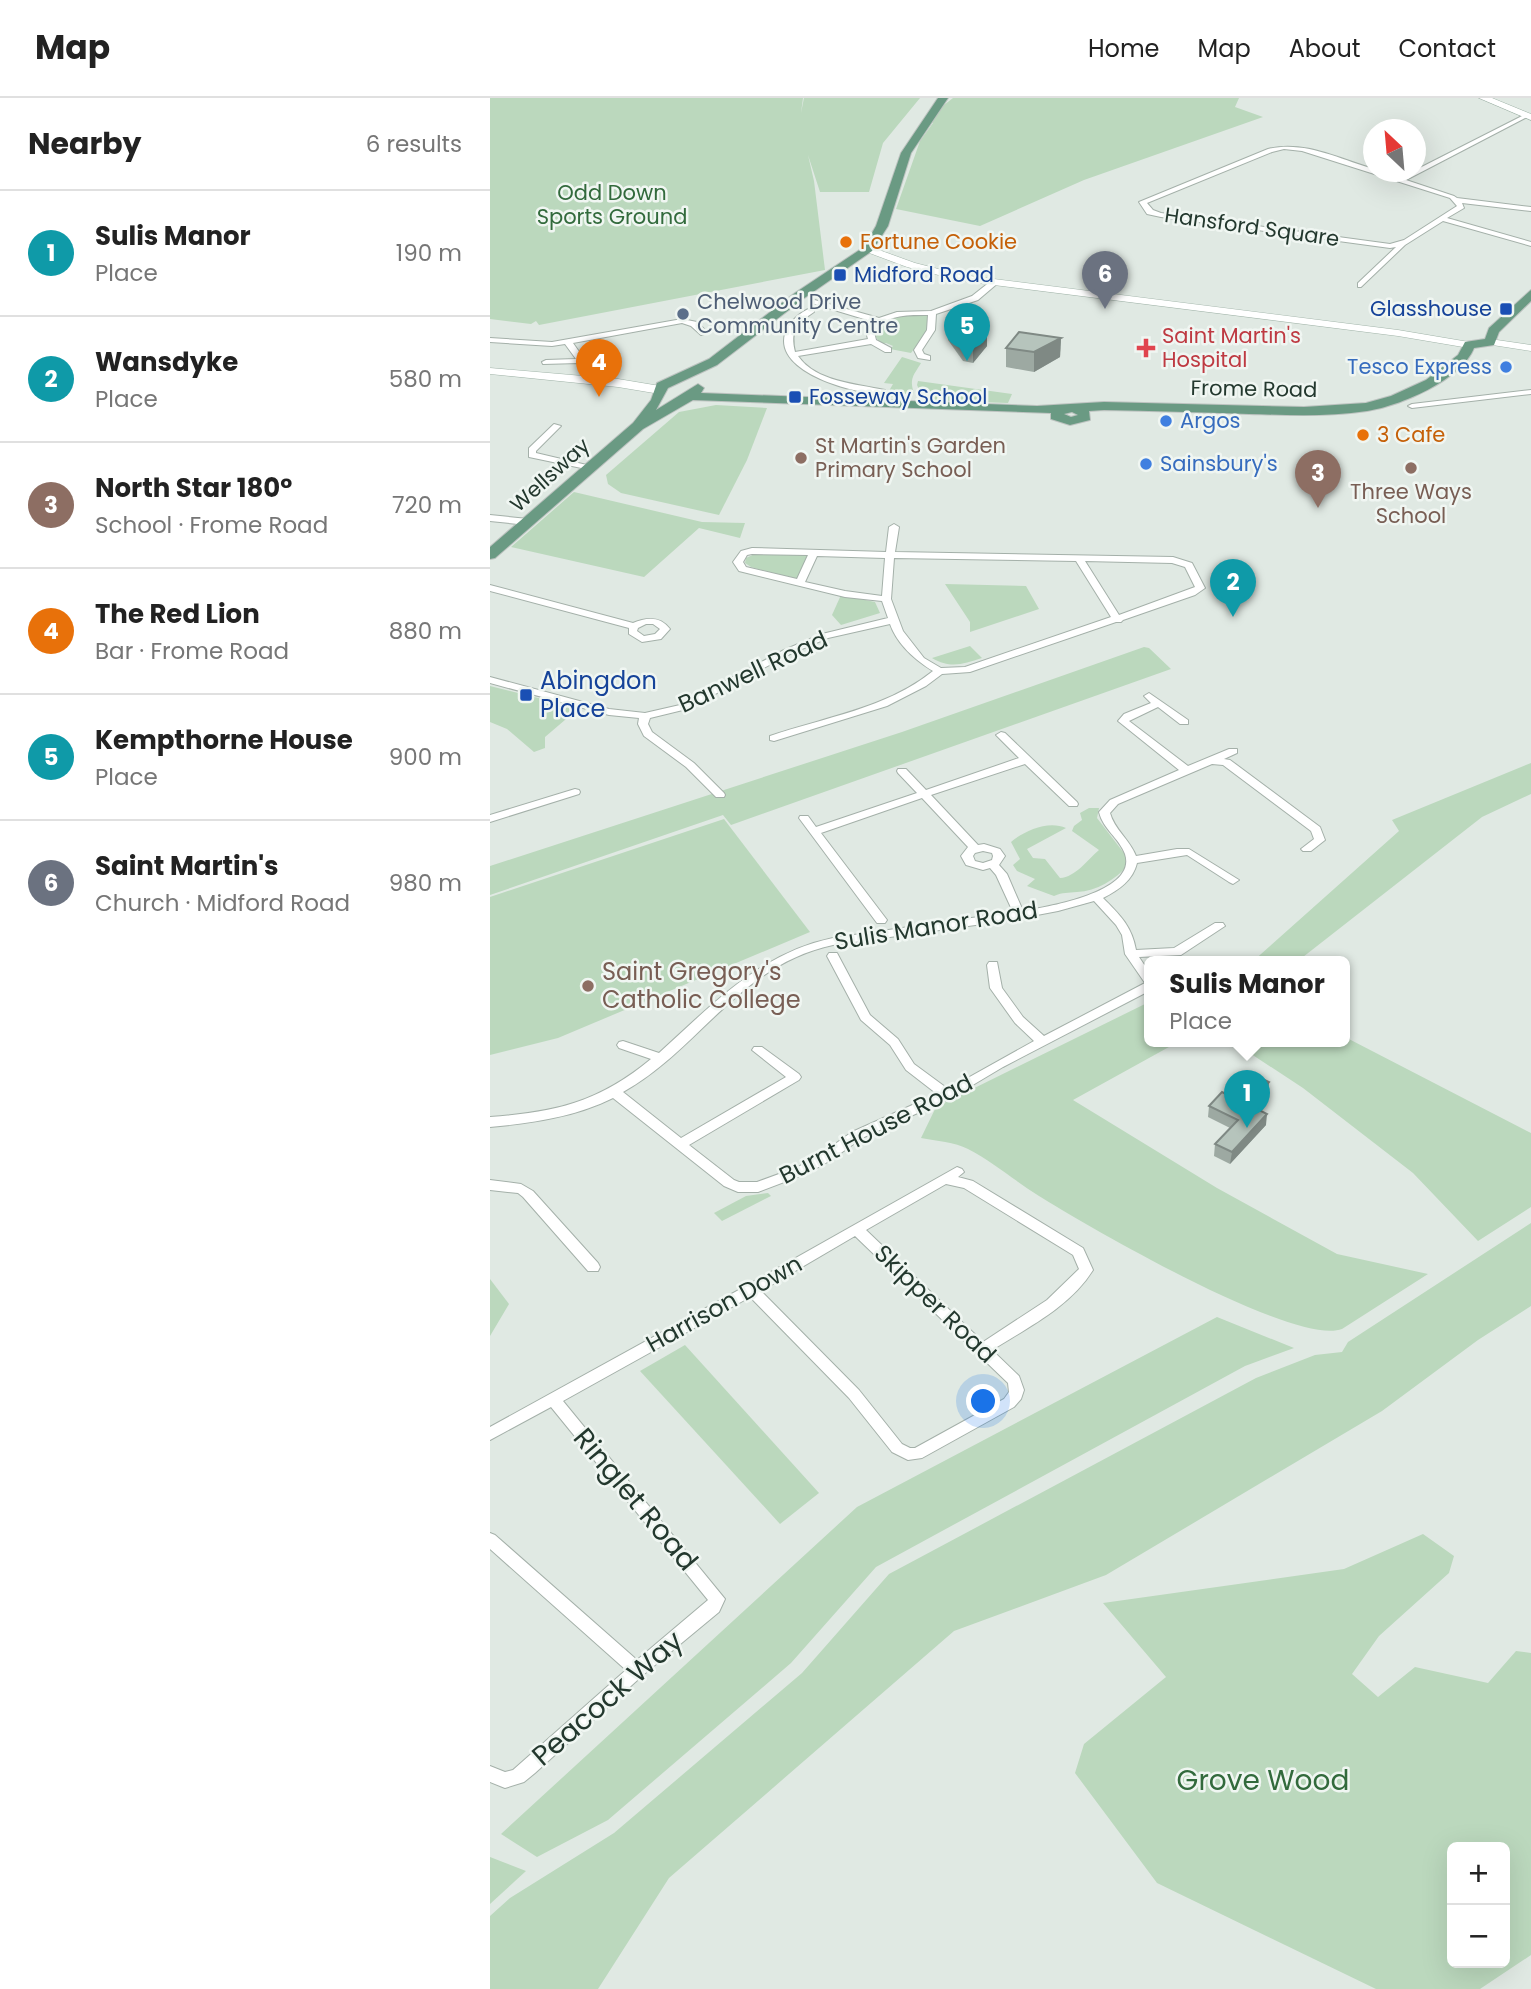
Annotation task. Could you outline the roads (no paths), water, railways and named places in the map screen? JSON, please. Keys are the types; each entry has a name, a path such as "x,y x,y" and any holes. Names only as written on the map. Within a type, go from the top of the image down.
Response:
{"main road":[{"name":"Wellsway","path":"638,426 665,387 713,362 831,275 863,248 882,226 906,153 933,98"},
{"name":"Wellsway","path":"863,248 899,145 943,98"},
{"path":"1485,98 1529,116"},
{"path":"882,226 881,243 893,258"},
{"path":"863,248 936,272 994,283 1398,333 1469,345 1490,342 1531,348"},
{"path":"1490,342 1493,331 1531,294"},
{"name":"Frome Road","path":"1063,411 1141,407 1323,411 1367,407 1396,399 1431,383 1464,357 1469,345"},
{"name":"Wellsway","path":"490,555 638,426 692,391 713,362"},
{"path":"490,371 665,387 672,398 692,391"},
{"name":"Frome Road","path":"692,391 745,399 1083,411 1085,417 1109,410 1141,407"}],"street":[{"path":"1426,168 1529,116"},
{"name":"Hansford Square","path":"1363,168 1303,149 1284,147 1234,164 1143,202 1150,212 1161,215 1390,246 1402,245"},
{"name":"Hansford Square","path":"1407,182 1458,200 1531,209"},
{"path":"1361,285 1402,245 1459,208 1461,205 1458,200"},
{"path":"1442,219 1531,244"},
{"path":"883,392 822,377 804,367 792,355 788,346 790,329 795,321 813,305 879,321 900,314 932,313 975,298 994,283"},
{"path":"927,358 920,356 918,350 931,330 932,313"},
{"path":"490,340 542,345 682,321 694,324 704,333"},
{"path":"872,341 870,332 879,321"},
{"path":"792,355 872,341 888,350"},
{"path":"568,342 587,369"},
{"path":"545,362 581,361"},
{"path":"1412,406 1531,392"},
{"path":"557,426 532,450 532,455 589,468"},
{"path":"490,518 528,522"},
{"path":"886,599 845,594 742,569 739,565 740,557 752,551 814,552 890,555 1080,560 1181,561 1189,565 1200,588 1118,620 966,670 939,671 929,667 904,642 892,620 886,599 890,555 894,527"},
{"path":"800,583 814,552"},
{"path":"1080,560 1118,620"},
{"path":"490,588 634,626"},
{"name":"Banwell Road","path":"490,680 609,712 645,716 683,707 787,652 825,636 892,620"},
{"path":"774,738 885,702 926,683 939,671"},
{"path":"1149,696 1184,722"},
{"path":"1159,703 1128,716 1123,721 1186,770"},
{"path":"645,716 643,724 648,734 690,765 720,795"},
{"path":"1002,735 1073,804"},
{"path":"1233,751 1114,802 1104,812 1105,822 1128,850 1132,860 1189,852 1233,880"},
{"path":"815,831 1026,760"},
{"path":"1208,762 1226,762 1316,829 1320,840 1307,849"},
{"path":"902,771 975,848 984,847 996,851 999,856 993,864 1001,874 1019,914"},
{"path":"490,819 575,792"},
{"path":"804,818 881,920"},
{"name":"Sulis Manor Road","path":"490,1122 544,1118 569,1111 614,1091 639,1076 765,967 793,953 845,939 1019,914 1081,901 1095,896 1124,878 1131,868 1132,860"},
{"name":"Burnt House Road","path":"1095,896 1122,923 1128,936 1131,954 1144,976"},
{"path":"1131,954 1177,952 1219,926"},
{"path":"833,956 865,1017 894,1042 910,1068 947,1095"},
{"path":"993,965 996,988 1019,1020 1043,1042"},
{"name":"Burnt House Road","path":"614,1091 729,1183 738,1187 758,1187 803,1170 865,1130 947,1095 1144,987"},
{"path":"623,1045 659,1058"},
{"path":"682,1143 795,1077 758,1049"},
{"name":"Harrison Down","path":"490,1434 751,1290 957,1172"},
{"path":"944,1179 968,1184 1078,1252 1086,1269 1074,1285 1052,1305 983,1349"},
{"path":"490,1185 521,1189 528,1194 593,1267"},
{"name":"Skipper Road","path":"751,1290 854,1394 897,1448 908,1454 917,1454 1009,1403 1016,1396 1018,1388 1014,1380 856,1228"},
{"name":"Ringlet Road","path":"554,1399 717,1599"},
{"path":"490,1540 637,1670"},
{"name":"Peacock Way","path":"490,1774 505,1780 518,1776 713,1606 717,1599"}],"place":[{"name":"Fortune Cookie","path":"846,242"},
{"name":"Midford Road","path":"840,275"},
{"name":"Saint Martin's","path":"1105,309"},
{"name":"Glasshouse","path":"1506,309"},
{"name":"Chelwood Drive Community Centre","path":"683,314"},
{"name":"Saint Martin's Hospital","path":"1146,348"},
{"name":"Kempthorne House","path":"967,361"},
{"name":"Tesco Express","path":"1506,367"},
{"name":"The Red Lion","path":"599,397"},
{"name":"Fosseway School","path":"795,397"},
{"name":"Argos","path":"1166,421"},
{"name":"3 Cafe","path":"1363,435"},
{"name":"St Martin's Garden Primary School","path":"801,458"},
{"name":"Sainsbury's","path":"1146,464"},
{"name":"Three Ways School","path":"1411,468"},
{"name":"North Star 180°","path":"1318,508"},
{"name":"Wansdyke","path":"1233,617"},
{"name":"Abingdon Place","path":"526,695"},
{"name":"Saint Gregory's Catholic College","path":"588,986"},
{"name":"Sulis Manor","path":"1247,1128"}],"park label":[{"name":"Odd Down Sports Ground","path":"612,205"},
{"name":"Grove Wood","path":"1263,1780"}]}
